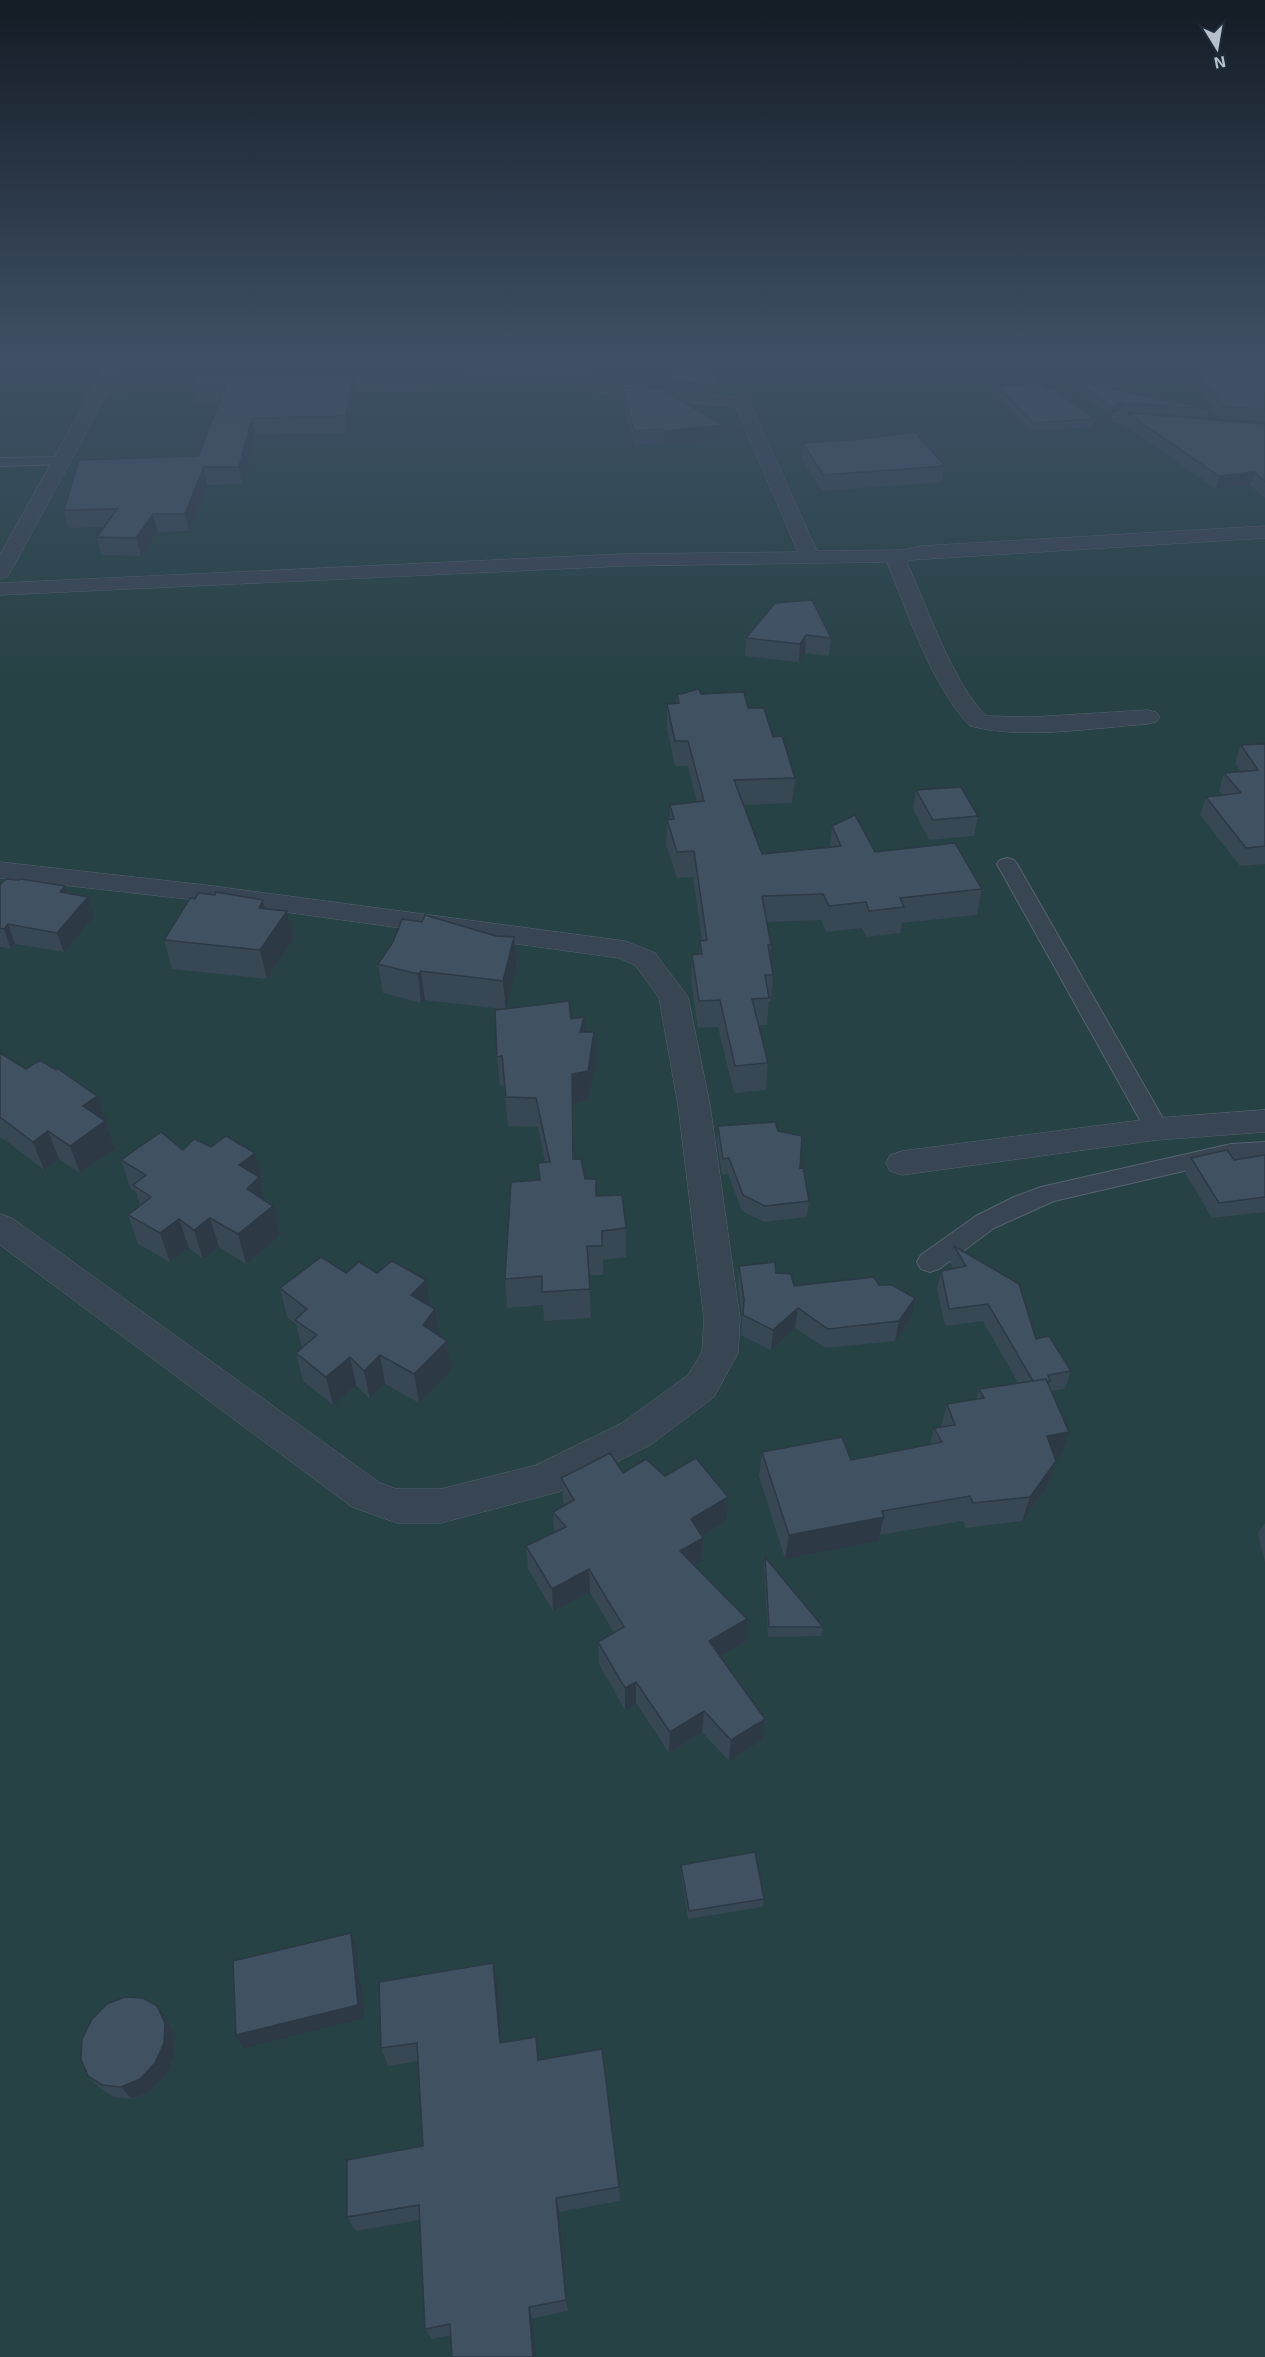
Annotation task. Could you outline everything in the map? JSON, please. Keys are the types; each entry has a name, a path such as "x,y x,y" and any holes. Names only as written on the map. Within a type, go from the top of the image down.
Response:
{"street":[{"path":"0,573 58,468"},
{"path":"771,468 810,557"},
{"path":"0,589 622,560 903,556 921,552 1265,532"},
{"path":"903,556 897,562 949,678 973,716 980,722 1019,724 1148,717"},
{"path":"0,870 217,894 625,950 645,959 673,997 686,1062 694,1105 722,1319 720,1353 701,1386 636,1434 544,1480 441,1506 398,1506 366,1495 0,1227"},
{"path":"903,1163 1157,1129 1265,1121"}],"lane":[{"path":"1006,864 1157,1129"},
{"path":"930,1262 985,1222 1023,1203 1050,1193 1231,1152 1265,1150"}],"green space":[{"path":"0,468 1265,468 1265,2357 0,2357"}],"building":[{"path":"77,468 204,468 185,514 153,514 136,538 97,537 117,509 64,510"},
{"path":"819,468 918,468 823,475"},
{"path":"1207,468 1265,468 1265,482 1254,472 1219,476"},
{"path":"812,600 831,638 806,635 800,644 746,638 775,603"},
{"path":"699,689 701,694 744,692 748,708 764,708 773,737 782,736 795,778 734,780 762,854 841,846 832,826 855,815 875,852 955,843 982,889 900,898 904,907 869,911 866,902 829,906 823,894 762,896 771,945 768,945 773,975 765,975 769,998 752,999 768,1063 735,1066 720,1000 699,1001 692,955 702,954 700,941 707,940 694,851 677,852 667,820 674,819 670,805 704,801 688,741 675,741 667,704 679,703 677,695"},
{"path":"1265,744 1265,846 1246,848 1206,797 1241,793 1224,773 1258,770 1241,745"},
{"path":"961,787 978,816 933,820 916,790"},
{"path":"6,879 65,886 60,892 88,897 57,933 8,924 4,929 0,928 0,885"},
{"path":"216,892 263,900 259,908 287,911 260,950 164,940 190,898 195,899 198,893 215,895"},
{"path":"425,915 496,936 514,937 503,981 421,971 418,974 378,964 393,942 402,919 422,922"},
{"path":"569,1001 571,1019 584,1017 580,1032 594,1032 588,1071 572,1074 573,1159 581,1159 585,1179 596,1179 596,1196 622,1195 626,1228 602,1231 602,1246 587,1246 590,1289 542,1292 542,1276 505,1279 511,1182 540,1180 538,1163 550,1162 536,1098 506,1097 502,1056 497,1057 495,1010"},
{"path":"0,1053 26,1069 40,1060 56,1070 57,1068 97,1096 83,1106 105,1121 70,1146 48,1131 33,1142 0,1117"},
{"path":"775,1122 778,1131 802,1136 800,1168 803,1167 809,1201 765,1206 743,1195 729,1158 723,1159 718,1126"},
{"path":"161,1132 183,1150 194,1139 211,1147 226,1136 255,1153 239,1165 259,1177 247,1189 273,1206 238,1234 210,1218 194,1230 179,1219 160,1233 128,1215 151,1197 133,1185 146,1175 121,1160"},
{"path":"1227,1150 1234,1160 1265,1155 1265,1197 1219,1203 1191,1158"},
{"path":"954,1246 1019,1284 1036,1339 1049,1336 1071,1371 1048,1375 1050,1381 1047,1382 1046,1379 1033,1381 988,1304 949,1309 941,1271 966,1266"},
{"path":"321,1257 346,1273 359,1262 377,1273 392,1261 426,1280 411,1295 435,1309 423,1325 447,1341 414,1374 380,1355 364,1371 350,1357 326,1377 296,1353 317,1335 295,1320 307,1309 280,1288"},
{"path":"775,1262 776,1273 791,1274 794,1286 874,1277 879,1285 892,1285 915,1298 899,1321 828,1329 798,1308 773,1330 743,1315 744,1299 739,1266"},
{"path":"1046,1379 1069,1432 1047,1436 1056,1461 1030,1497 973,1503 970,1496 882,1511 884,1517 789,1535 762,1452 842,1437 851,1460 942,1442 934,1428 955,1425 947,1404 984,1398 979,1389"},
{"path":"610,1453 623,1473 646,1459 665,1476 696,1458 728,1497 691,1519 703,1538 680,1551 747,1619 709,1641 765,1719 731,1740 704,1711 670,1732 636,1682 625,1688 598,1642 624,1627 589,1569 552,1589 526,1546 566,1527 553,1512 574,1500 561,1478"},
{"path":"765,1557 823,1627 769,1627"},
{"path":"755,1852 764,1899 689,1911 681,1865"},
{"path":"351,1933 358,2005 236,2035 233,1961"},
{"path":"493,1963 500,2043 536,2037 538,2060 602,2049 619,2187 556,2198 566,2300 529,2307 533,2357 452,2357 450,2324 425,2329 419,2205 347,2217 347,2160 423,2146 417,2043 381,2048 379,1982"},
{"path":"125,1997 143,1998 157,2006 165,2023 164,2043 155,2063 140,2079 121,2087 102,2085 88,2076 81,2059 82,2039 92,2019 107,2004"}]}
